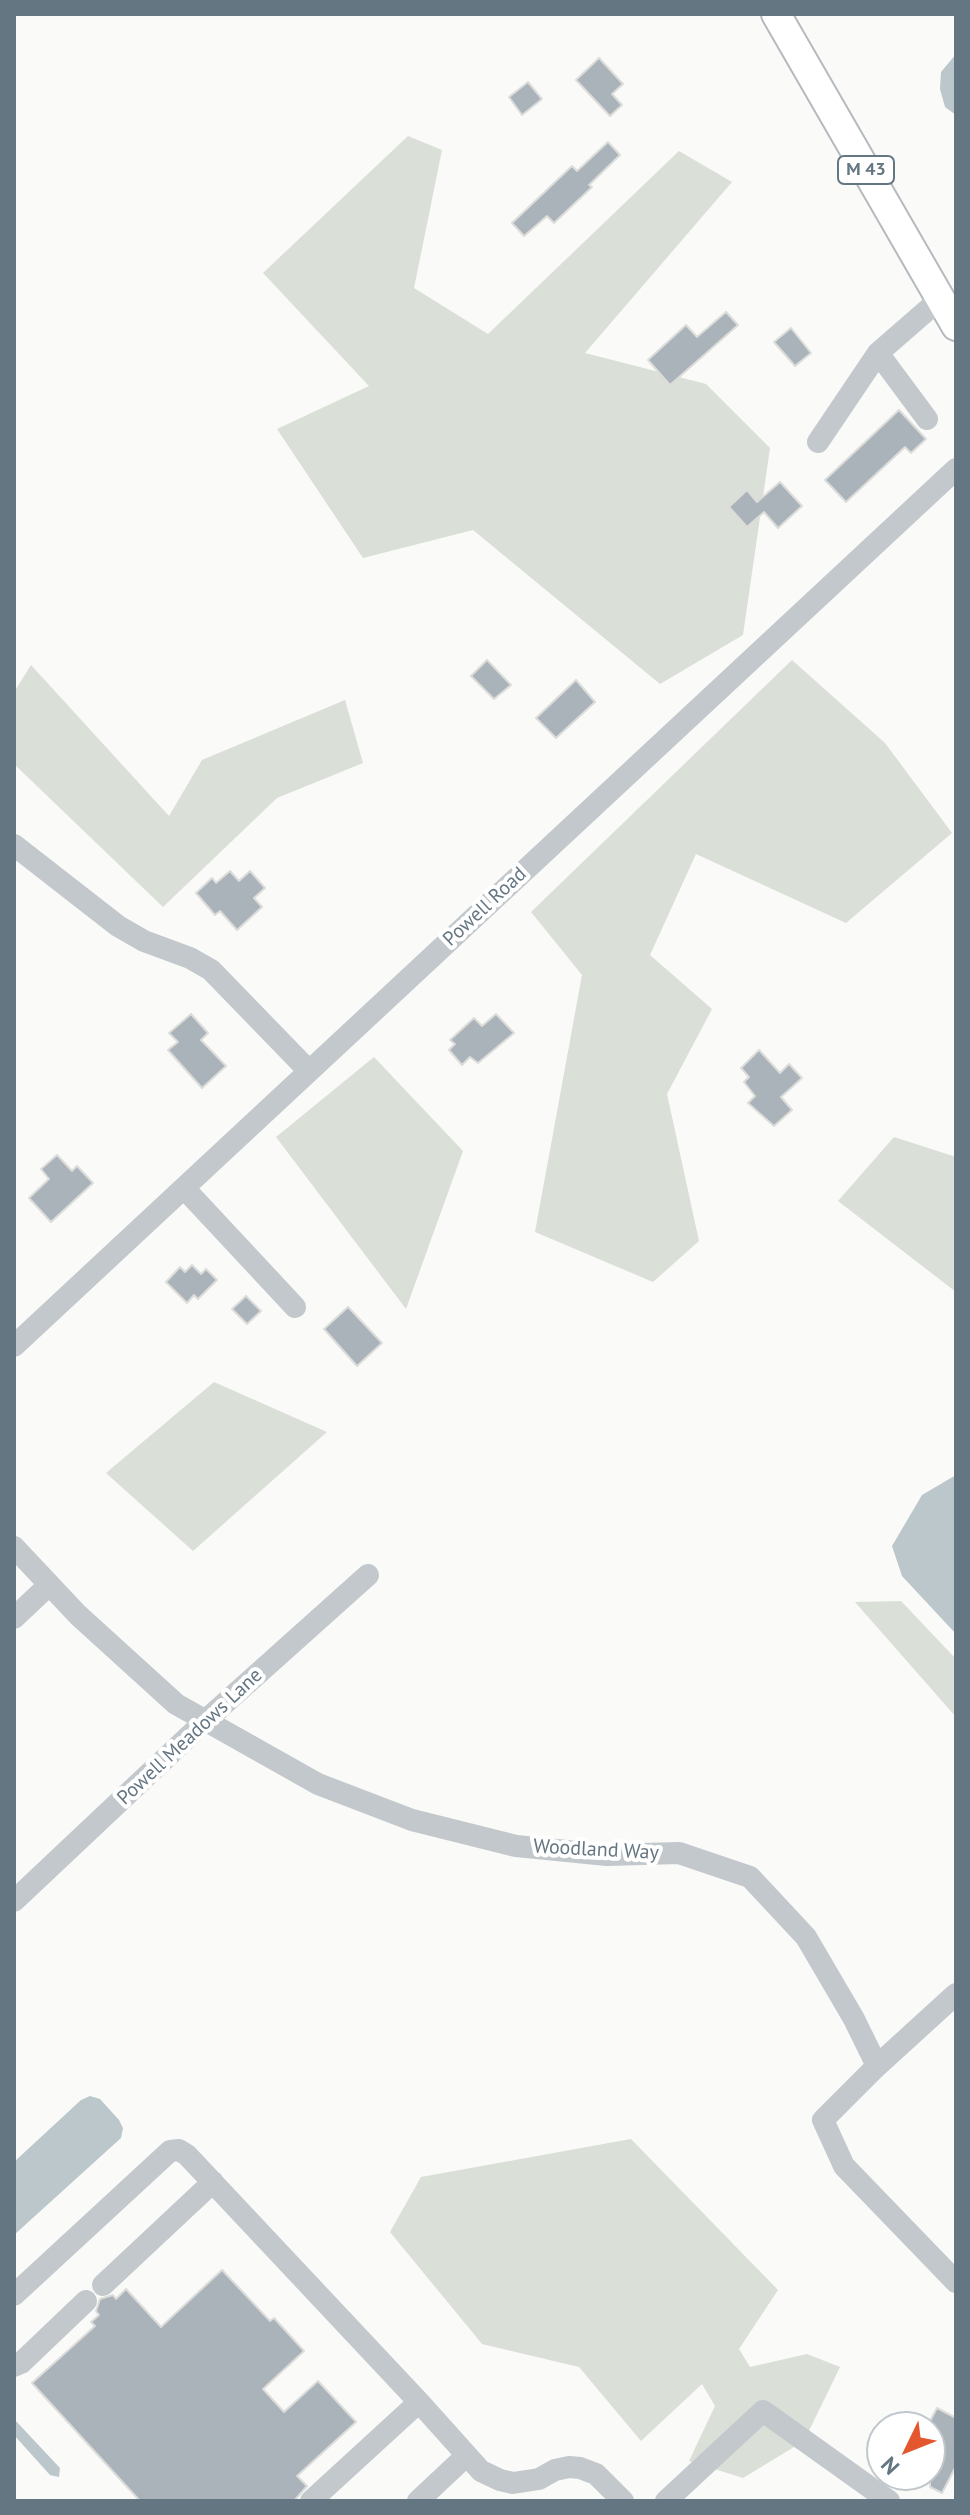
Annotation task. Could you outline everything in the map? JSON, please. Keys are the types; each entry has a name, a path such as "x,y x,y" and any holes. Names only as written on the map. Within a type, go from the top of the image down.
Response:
{"main road":[{"name":"M 43","path":"776,14 956,326"}],"street":[{"path":"818,442 878,353 940,299"},
{"path":"878,353 927,419"},
{"name":"Powell Road","path":"14,1346 956,469"},
{"path":"14,845 118,926 144,941 190,958 211,970 309,1071"},
{"path":"184,1188 295,1307"},
{"name":"Woodland Way","path":"14,1547 78,1615 176,1704 318,1784 412,1820 516,1846 607,1855 679,1853 750,1877 806,1937 854,2019 877,2066"},
{"name":"Powell Meadows Lane","path":"14,1901 205,1721 368,1575"},
{"path":"14,1618 49,1585"},
{"path":"956,1994 823,2120 844,2166 956,2282"},
{"path":"14,2295 170,2151 179,2150 213,2182 481,2471 490,2477 513,2483 539,2479 569,2467 583,2468 604,2480 623,2501"},
{"path":"103,2285 213,2182"},
{"path":"14,2366 21,2363 86,2301"},
{"path":"311,2501 419,2402"},
{"path":"666,2501 763,2411 889,2501"},
{"path":"418,2501 466,2456"}],"shaded area":[{"path":"956,54 956,115 945,107 940,89 941,72"},
{"path":"408,136 442,150 414,288 488,334 679,151 732,182 585,353 706,384 770,448 743,635 660,684 473,530 363,558 277,429 369,386 263,273"},
{"path":"792,660 885,743 952,833 846,923 696,854 650,955 712,1009 667,1094 699,1241 653,1282 535,1232 582,975 531,912"},
{"path":"31,665 169,816 202,760 345,700 363,763 277,798 163,907 14,764 14,692"},
{"path":"374,1057 463,1151 406,1309 276,1137"},
{"path":"894,1137 956,1157 956,1292 838,1201"},
{"path":"214,1382 327,1432 193,1551 106,1473"},
{"path":"956,1475 956,1634 902,1576 892,1546 922,1495"},
{"path":"901,1601 956,1659 956,1717 855,1602"},
{"path":"90,2096 100,2099 119,2120 123,2128 121,2138 14,2235 14,2162 81,2100"},
{"path":"631,2139 778,2290 739,2349 750,2367 807,2354 840,2367 804,2441 743,2478 689,2461 715,2406 702,2384 641,2441 579,2367 482,2344 390,2232 421,2177"},
{"path":"14,2419 60,2468 59,2477 50,2475 14,2435"}],"building":[{"path":"599,58 623,84 612,94 622,105 610,116 576,80"},
{"path":"528,82 542,99 522,115 509,97"},
{"path":"608,142 620,155 589,185 592,187 554,223 547,216 524,236 512,223 572,166 577,171"},
{"path":"726,312 738,325 670,385 648,360 686,325 697,337"},
{"path":"791,328 811,353 795,366 774,342"},
{"path":"899,410 926,439 911,453 905,447 846,502 825,480"},
{"path":"780,482 802,506 778,528 764,512 747,527 729,507 747,490 757,502"},
{"path":"487,660 511,685 494,699 471,676"},
{"path":"576,680 595,702 556,738 536,718"},
{"path":"230,871 239,881 250,871 265,888 254,898 262,907 237,930 220,911 215,915 196,893 212,878 216,883"},
{"path":"191,1014 208,1033 201,1040 226,1066 202,1088 168,1050 178,1042 169,1033"},
{"path":"496,1014 514,1033 478,1063 470,1057 462,1065 449,1050 455,1044 450,1040 474,1018 482,1026"},
{"path":"759,1050 780,1073 789,1064 802,1078 781,1097 792,1110 774,1126 748,1103 755,1096 744,1082 749,1077 741,1068"},
{"path":"57,1155 72,1171 77,1166 93,1183 51,1222 29,1198 49,1179 41,1169"},
{"path":"192,1265 201,1274 206,1269 217,1280 198,1299 194,1295 187,1303 166,1282 180,1267 185,1272"},
{"path":"246,1296 261,1311 247,1324 232,1309"},
{"path":"348,1307 382,1343 357,1366 324,1329"},
{"path":"222,2270 270,2321 274,2318 304,2351 263,2389 284,2412 318,2381 356,2422 297,2476 307,2486 294,2501 140,2501 32,2383 95,2326 91,2322 99,2315 96,2311 100,2299 113,2295 116,2299 126,2289 161,2327"},
{"path":"946,2413 956,2418 956,2466 946,2485"}]}
